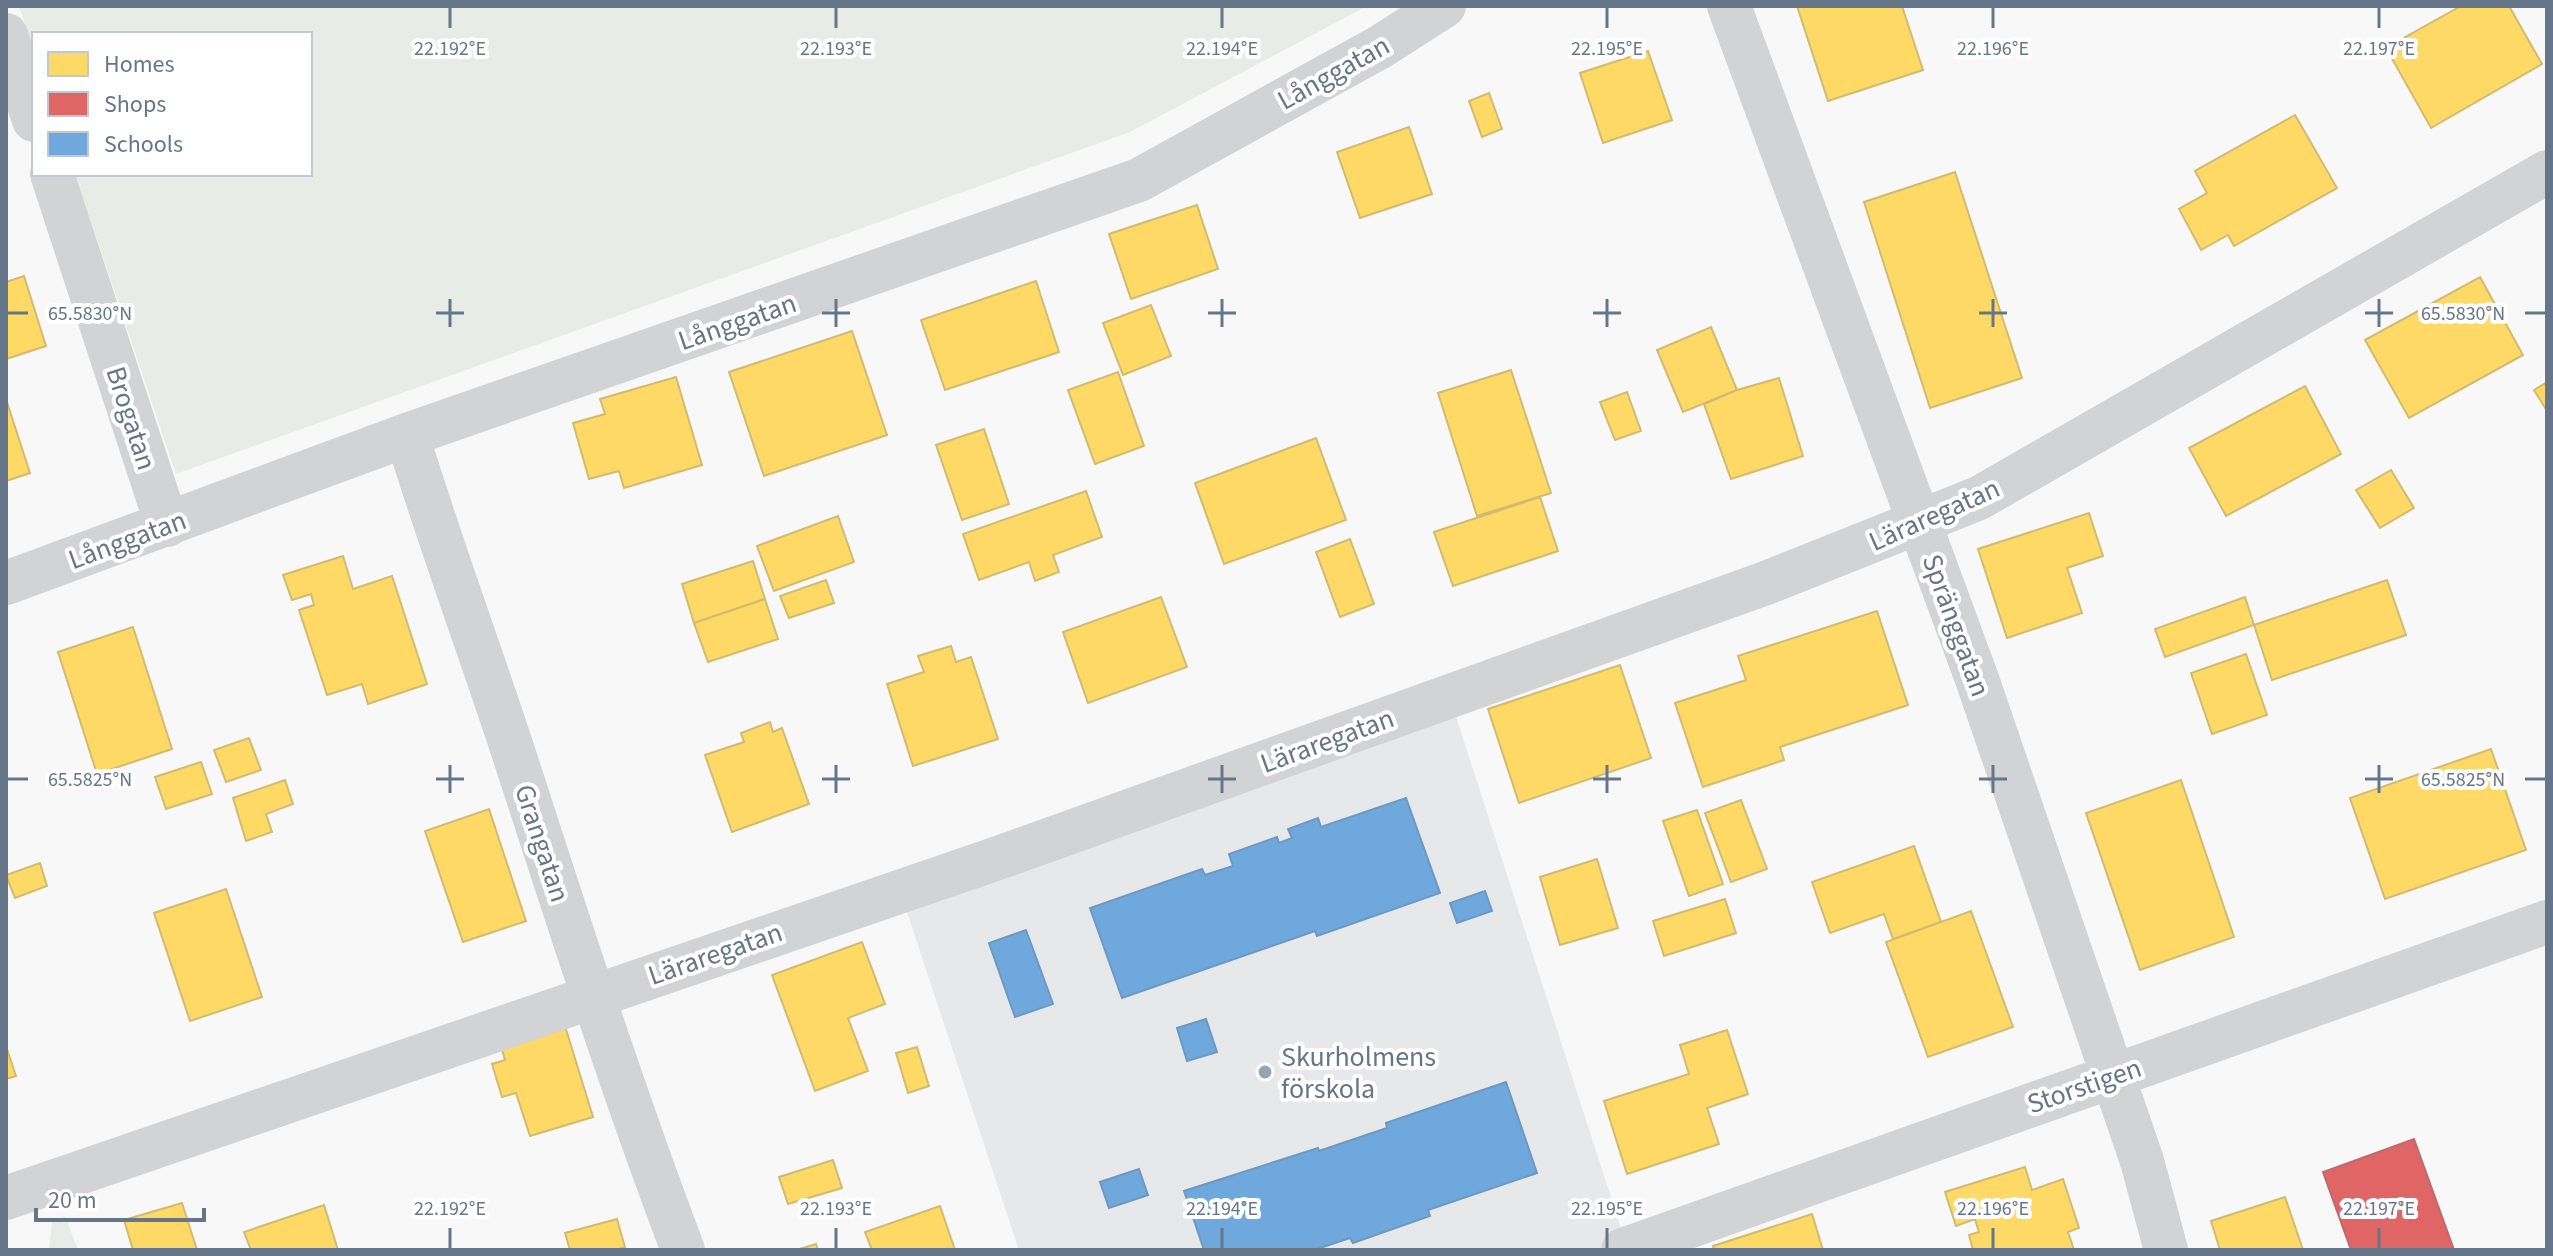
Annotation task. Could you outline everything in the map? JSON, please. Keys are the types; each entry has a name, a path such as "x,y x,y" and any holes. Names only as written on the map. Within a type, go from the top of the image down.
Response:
{"street":[{"name":"Långgatan","path":"6,583 407,435 1139,180 1380,47 1444,6"},
{"name":"Spränggatan","path":"1729,6 1977,679 2142,1161 2166,1250"},
{"path":"6,35 32,114"},
{"name":"Läraregatan","path":"6,1198 1058,836 1766,583 1920,523 1979,498 2547,172"},
{"name":"Brogatan","path":"53,176 167,525"},
{"name":"Grangatan","path":"407,435 434,524 501,714 593,995 683,1250"},
{"name":"Storstigen","path":"1623,1250 2547,922"}],"shaded area":[{"path":"19,6 1367,6 1130,132 176,474 76,176 312,176 312,32 32,32 32,45"},
{"name":"Skurholmens förskola","path":"1450,698 1627,1247 1620,1250 1019,1250 902,897"},
{"path":"65,1216 78,1250 49,1250 52,1222"}],"building: Homes":[{"path":"1797,6 1902,6 1923,70 1828,101"},
{"path":"2461,6 2509,6 2542,64 2431,128 2386,48"},
{"path":"1648,51 1672,120 1603,143 1580,73"},
{"path":"1489,93 1502,129 1482,137 1469,101"},
{"path":"2295,115 2337,188 2234,246 2228,235 2201,250 2179,209 2207,193 2195,171"},
{"path":"1409,127 1432,194 1360,218 1337,152"},
{"path":"1955,172 2022,378 1930,408 1864,202"},
{"path":"1197,205 1218,269 1131,299 1109,234"},
{"path":"24,276 46,346 6,359 6,282"},
{"path":"2480,277 2523,355 2409,418 2365,340"},
{"path":"1036,281 1059,352 945,390 921,320"},
{"path":"1151,305 1171,356 1123,375 1103,323"},
{"path":"1711,327 1737,390 1683,412 1657,350"},
{"path":"852,331 887,435 764,476 729,372"},
{"path":"1511,370 1551,493 1477,516 1438,393"},
{"path":"1118,372 1144,446 1095,464 1068,390"},
{"path":"676,377 702,465 624,488 619,471 589,479 573,423 605,414 600,399"},
{"path":"1779,378 1803,456 1731,479 1704,404 1737,390"},
{"path":"2547,382 2547,411 2534,390"},
{"path":"2305,386 2341,454 2226,516 2189,448"},
{"path":"1627,392 1641,431 1615,440 1600,402"},
{"path":"6,399 30,473 6,481"},
{"path":"984,429 1009,504 962,520 936,445"},
{"path":"1316,438 1346,520 1224,564 1195,483"},
{"path":"2391,470 2414,508 2380,528 2356,490"},
{"path":"1086,491 1102,537 1053,555 1059,572 1035,581 1029,562 979,580 963,534"},
{"path":"1540,497 1558,551 1453,586 1434,532"},
{"path":"2089,513 2103,556 2067,568 2082,613 2007,638 1978,549"},
{"path":"838,516 854,562 774,591 757,546"},
{"path":"1350,539 1374,604 1340,617 1316,552"},
{"path":"343,556 353,589 392,576 427,684 368,704 362,684 327,695 299,610 314,605 311,594 292,600 283,575"},
{"path":"753,561 765,599 694,623 682,584"},
{"path":"826,580 834,603 789,618 780,596"},
{"path":"2387,580 2406,635 2272,680 2254,625"},
{"path":"1161,597 1187,667 1088,703 1063,632"},
{"path":"2245,597 2254,625 2165,657 2155,629"},
{"path":"765,599 778,639 708,662 694,623"},
{"path":"1877,611 1908,705 1780,747 1784,760 1703,787 1675,703 1746,680 1738,656"},
{"path":"133,627 172,749 97,774 58,652"},
{"path":"951,646 956,662 971,657 998,739 913,766 887,684 924,672 918,656"},
{"path":"2246,654 2267,715 2212,734 2191,673"},
{"path":"1620,665 1651,758 1519,803 1488,709"},
{"path":"770,722 773,732 782,728 809,804 732,832 705,755 744,742 741,733"},
{"path":"249,738 261,770 226,782 214,750"},
{"path":"2491,749 2526,850 2385,899 2350,798"},
{"path":"201,762 212,794 166,809 155,777"},
{"path":"285,780 293,804 266,814 272,832 246,841 233,798"},
{"path":"2181,780 2234,937 2140,970 2086,813"},
{"path":"1741,800 1767,869 1731,882 1705,813"},
{"path":"489,809 526,921 463,942 425,831"},
{"path":"1697,810 1723,884 1689,896 1663,821"},
{"path":"1914,846 1941,922 1893,939 1884,914 1830,933 1812,882"},
{"path":"1597,859 1618,928 1560,945 1540,877"},
{"path":"40,863 47,886 15,898 6,875"},
{"path":"226,889 262,997 190,1021 154,913"},
{"path":"1725,899 1736,933 1664,956 1653,921"},
{"path":"1971,911 2013,1027 1928,1057 1886,942"},
{"path":"862,942 885,1004 848,1018 868,1071 815,1091 772,975"},
{"path":"565,1026 593,1117 530,1136 516,1093 502,1097 492,1064 505,1060 501,1046"},
{"path":"1727,1030 1748,1094 1707,1108 1719,1144 1627,1174 1604,1101 1689,1074 1680,1045"},
{"path":"6,1046 16,1076 6,1079"},
{"path":"917,1047 929,1086 908,1093 896,1053"},
{"path":"833,1160 842,1188 788,1204 779,1177"},
{"path":"2025,1167 2032,1190 2063,1179 2079,1228 2068,1232 2074,1250 1973,1250 1969,1235 1979,1232 1975,1219 1956,1226 1945,1192"},
{"path":"2285,1197 2303,1250 2220,1250 2211,1221"},
{"path":"182,1203 197,1250 133,1250 124,1220"},
{"path":"324,1205 338,1250 251,1250 244,1232"},
{"path":"940,1206 955,1250 872,1250 865,1232"},
{"path":"1812,1214 1823,1250 1714,1250 1713,1246"},
{"path":"617,1219 625,1247 616,1250 570,1250 565,1233"},
{"path":"816,1244 818,1250 796,1250"}],"building: Shops":[{"path":"2414,1139 2454,1250 2351,1250 2323,1172"}],"building: Schools":[{"path":"1406,798 1440,893 1317,936 1315,931 1122,998 1090,908 1202,869 1205,875 1233,866 1229,854 1277,837 1279,843 1292,838 1288,829 1318,818 1321,827"},
{"path":"1485,891 1492,911 1457,923 1450,903"},
{"path":"1026,930 1053,1004 1015,1017 989,943"},
{"path":"1206,1019 1217,1052 1187,1061 1177,1028"},
{"path":"1506,1082 1537,1173 1428,1210 1430,1216 1353,1243 1350,1238 1314,1250 1204,1250 1184,1191 1387,1128 1386,1123"},
{"path":"1139,1169 1148,1195 1109,1208 1100,1182"}],"place":[{"name":"Skurholmens förskola","path":"1265,1072"}]}
